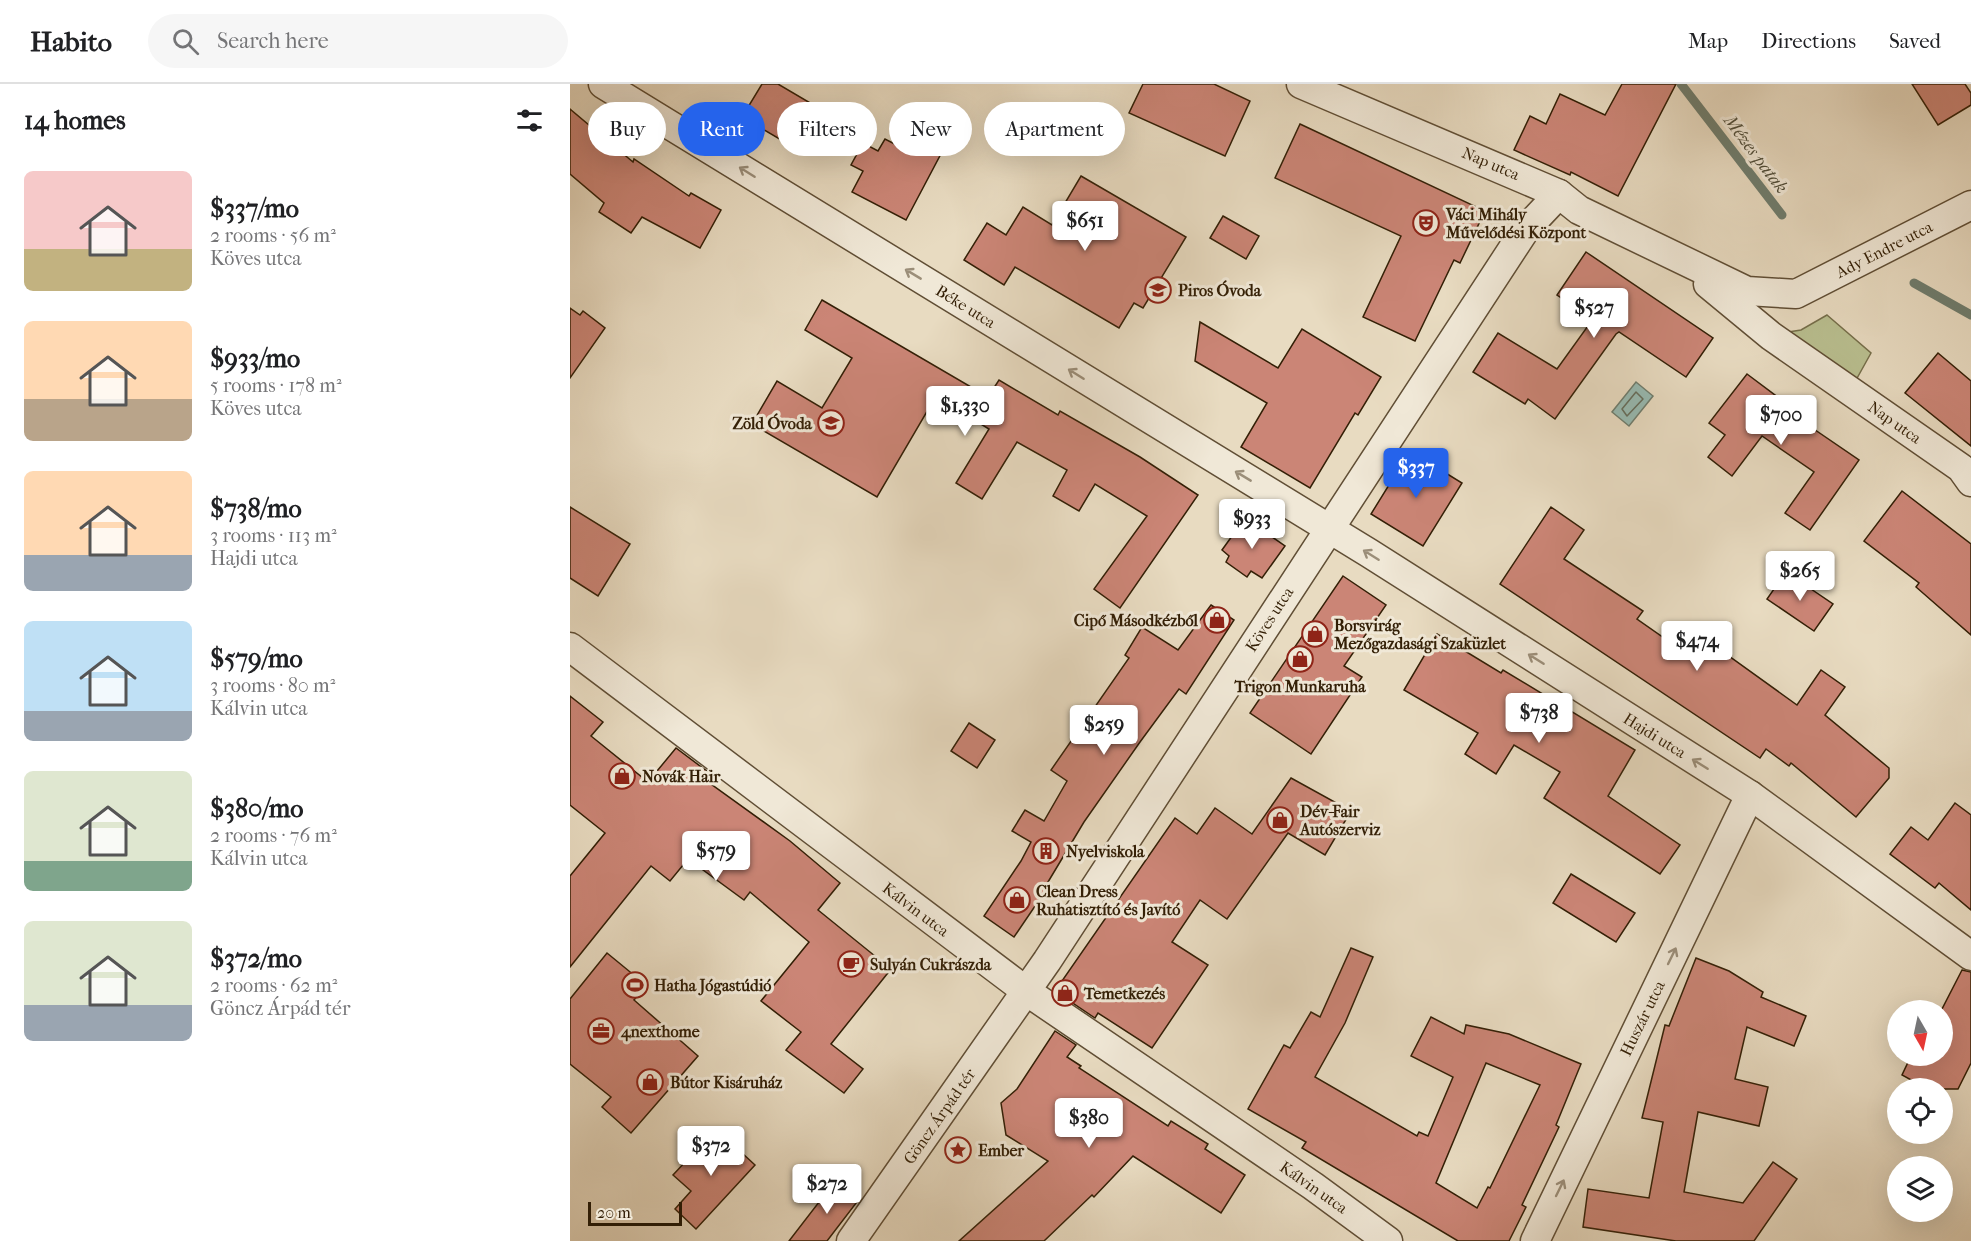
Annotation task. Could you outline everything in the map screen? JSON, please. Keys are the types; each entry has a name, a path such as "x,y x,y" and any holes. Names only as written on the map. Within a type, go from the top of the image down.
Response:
{"street":[{"name":"Béke utca","path":"603,84 1329,528"},
{"name":"Nap utca","path":"1301,84 1559,194 1579,210 1747,291 1796,294"},
{"name":"Köves utca","path":"1026,991 1525,230 1559,194"},
{"name":"Ady Endre utca","path":"1796,294 1971,205"},
{"name":"Nap utca","path":"1674,256 1772,336 1961,468 1971,482"},
{"name":"Hajdi utca","path":"1329,528 1750,795 1971,956"},
{"name":"Kálvin utca","path":"570,647 1026,991 1313,1186 1388,1241"},
{"name":"Huszár utca","path":"1535,1241 1750,795"},
{"name":"Göncz Árpád tér","path":"852,1241 1026,991"}],"green space":[{"path":"1827,315 1871,353 1856,380 1782,333 1801,330"}],"water":[{"path":"1636,382 1653,396 1629,426 1612,412"}],"building":[{"path":"762,84 778,84 809,102 777,102 777,138 765,130 765,102 751,102"},
{"path":"1143,84 1214,84 1250,101 1225,156 1129,113"},
{"path":"1622,84 1676,84 1618,196 1571,172 1570,175 1514,150 1530,116 1546,124 1560,94 1605,115"},
{"path":"1912,84 1965,84 1971,93 1971,105 1938,125"},
{"path":"570,109 588,124 588,156 626,156 633,162 634,159 689,196 691,193 721,210 700,248 642,217 631,233 599,212 604,203 570,174"},
{"name":"Váci Mihály Művelődési Központ","path":"1300,124 1485,211 1460,263 1454,260 1415,341 1363,317 1401,236 1275,178"},
{"path":"885,139 889,141 889,156 940,156 906,220 852,192 863,171 851,165 856,156 877,156 877,150"},
{"path":"1081,176 1186,237 1143,308 1134,303 1119,328 1015,267 1004,285 964,260 987,223 1006,235 1023,207 1052,225"},
{"path":"1223,216 1259,236 1246,259 1210,238"},
{"path":"1586,252 1713,338 1686,377 1619,332 1555,419 1528,399 1525,404 1473,372 1498,333 1557,369 1593,319 1557,295"},
{"path":"822,300 988,397 999,380 1058,415 1060,411 1140,457 1198,495 1120,608 1094,589 1147,516 1095,484 1079,511 1053,496 1067,470 1017,442 982,499 956,483 989,429 936,396 877,497 752,424 777,381 822,408 852,358 805,330"},
{"path":"570,308 580,315 583,311 605,328 570,378"},
{"path":"1200,322 1278,368 1302,329 1381,377 1358,415 1355,413 1310,488 1241,447 1267,403 1195,361"},
{"path":"1938,353 1971,381 1971,446 1905,393"},
{"path":"1747,374 1787,404 1783,408 1859,460 1810,530 1785,513 1814,472 1762,436 1732,476 1708,457 1725,435 1709,423"},
{"path":"1410,451 1462,483 1423,546 1371,514"},
{"path":"1902,491 1971,544 1971,635 1916,587 1919,583 1864,541"},
{"path":"570,507 630,544 598,596 570,578"},
{"path":"1551,507 1584,530 1564,559 1643,611 1637,619 1677,647 1694,631 1797,705 1821,670 1845,687 1825,715 1889,768 1889,778 1856,817 1791,763 1789,766 1766,749 1760,758 1500,584"},
{"path":"1245,518 1285,546 1262,578 1251,571 1247,577 1226,562 1229,556 1222,550"},
{"path":"1786,572 1833,604 1814,631 1767,599"},
{"path":"1343,576 1386,605 1344,666 1362,677 1311,754 1250,713"},
{"path":"1211,605 1234,620 1186,694 1179,689 1084,822 1048,882 1050,884 1014,937 984,916 1031,842 1012,831 1025,810 1044,821 1067,781 1051,770 1129,658 1125,655 1142,627 1178,650"},
{"path":"1437,634 1501,673 1503,670 1635,750 1608,796 1680,845 1660,874 1544,798 1560,772 1514,745 1496,774 1465,754 1478,733 1404,690"},
{"path":"570,696 603,722 591,736 648,782 676,748 716,778 711,784 790,841 840,883 818,910 891,969 831,1044 863,1069 844,1093 786,1050 801,1032 761,1001 809,942 750,892 744,900 688,859 670,881 651,866 570,967 570,876 605,833 570,805"},
{"path":"969,723 995,740 977,768 951,751"},
{"path":"1291,778 1351,811 1325,855 1288,833 1227,919 1200,900 1172,942 1208,965 1152,1048 1098,1013 1095,1018 1055,991 1175,818 1197,834 1215,808 1252,834"},
{"path":"1955,803 1971,815 1971,910 1939,883 1935,888 1890,854 1911,827 1928,840"},
{"path":"1571,874 1635,913 1616,942 1553,903"},
{"path":"1351,948 1373,957 1345,1023 1315,1077 1417,1136 1419,1132 1428,1136 1453,1077 1411,1056 1431,1017 1464,1034 1466,1025 1509,1034 1581,1064 1556,1125 1559,1127 1522,1205 1526,1207 1509,1241 1458,1241 1302,1148 1306,1142 1248,1109 1284,1045 1290,1048 1311,1012 1320,1017","holes":["1486,1063 1540,1085 1490,1188 1488,1187 1477,1208 1436,1183"]},
{"path":"607,953 646,985 634,1000 698,1056 631,1133 602,1107 611,1097 570,1064 570,999"},
{"path":"1696,958 1729,971 1763,992 1761,997 1806,1016 1794,1046 1747,1027 1735,1079 1768,1087 1759,1126 1698,1112 1684,1192 1743,1203 1773,1162 1797,1179 1754,1241 1676,1241 1583,1227 1588,1189 1649,1198 1663,1122 1642,1118 1665,1025 1669,1026"},
{"path":"1962,970 1971,972 1971,1063 1958,1089 1953,1089 1953,1078 1908,1078 1902,1075 1906,1066 1953,1066 1953,1000 1947,1000"},
{"path":"1055,1031 1076,1045 1067,1057 1081,1066 1079,1068 1168,1126 1171,1121 1208,1144 1205,1149 1245,1175 1221,1213 1133,1156 1094,1197 1092,1195 1044,1241 959,1241 1048,1161 1006,1135 1001,1103 1017,1089"},
{"path":"716,1129 755,1165 696,1229 675,1209 691,1191 673,1175"},
{"path":"836,1180 860,1198 827,1241 789,1241"}],"waterway":[{"name":"Mézes patak","path":"1681,84 1782,215"},
{"name":"Mézes patak","path":"1914,283 1971,315"}],"place":[{"name":"Váci Mihály Művelődési Központ","path":"1426,223"},
{"name":"Piros Óvoda","path":"1158,290"},
{"name":"Zöld Óvoda","path":"831,423"},
{"name":"Cipő Másodkézből","path":"1217,620"},
{"name":"Borsvirág Mezőgazdasági Szaküzlet","path":"1315,634"},
{"name":"Trigon Munkaruha","path":"1300,659"},
{"name":"Novák Hair","path":"622,776"},
{"name":"Dév-Fair Autószerviz","path":"1280,820"},
{"name":"Nyelviskola","path":"1046,851"},
{"name":"Clean Dress Ruhatisztító és Javító","path":"1017,900"},
{"name":"Sulyán Cukrászda","path":"851,964"},
{"name":"Hatha Jógastúdió","path":"635,985"},
{"name":"Temetkezés","path":"1065,993"},
{"name":"4nexthome","path":"601,1031"},
{"name":"Bútor Kisáruház","path":"650,1082"},
{"name":"Ember","path":"958,1150"}]}
